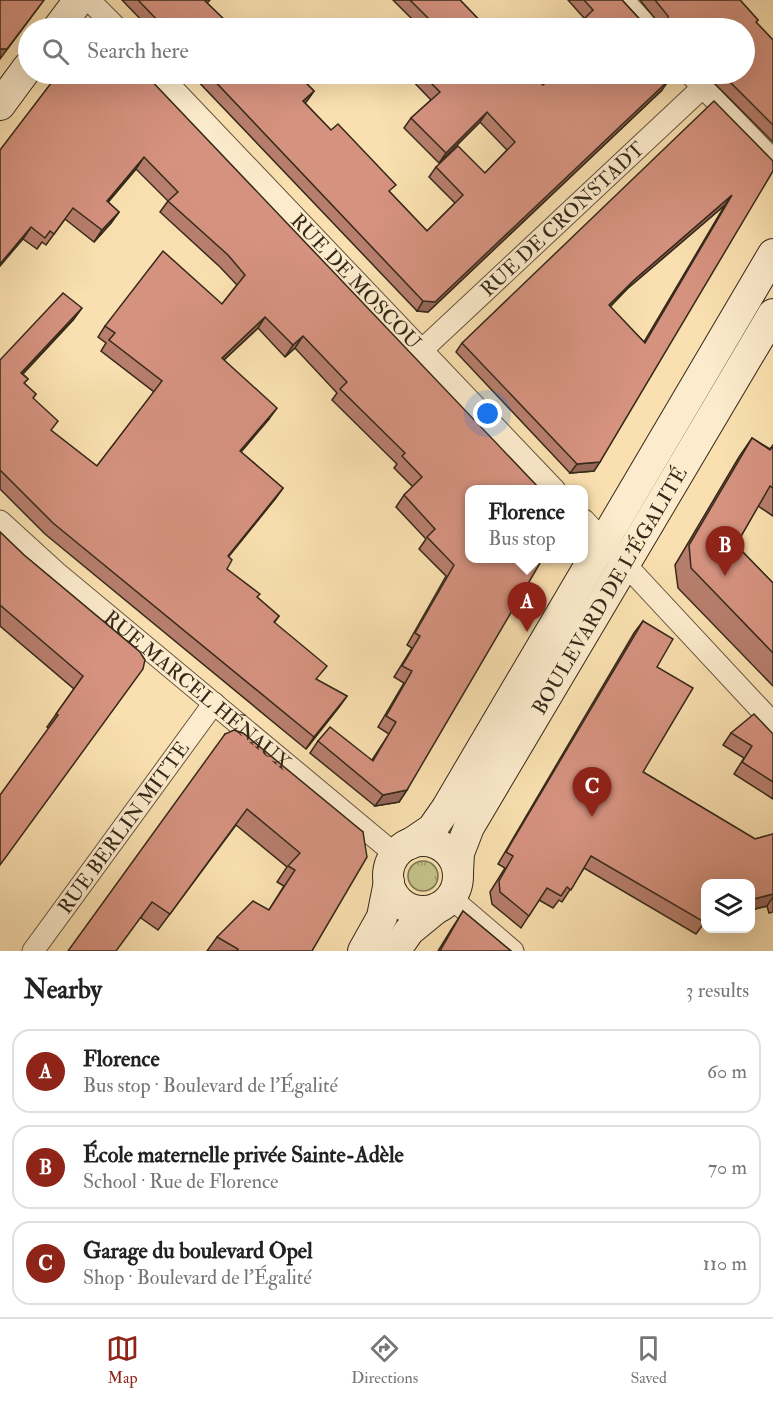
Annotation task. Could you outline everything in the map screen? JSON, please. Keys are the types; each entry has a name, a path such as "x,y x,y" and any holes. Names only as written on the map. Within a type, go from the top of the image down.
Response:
{"main road":[{"path":"66,18 79,0"},
{"path":"0,105 18,81"},
{"name":"BOULEVARD DE L'ÉGALITÉ","path":"594,531 773,254"},
{"name":"BOULEVARD DE L'ÉGALITÉ","path":"449,892 459,853 469,827 773,314"},
{"name":"BOULEVARD DE L'ÉGALITÉ","path":"398,860 438,823 577,563"},
{"path":"363,951 382,917 398,860 427,842 443,848 451,856 449,892 410,931 396,951"},
{"path":"398,860 396,898 410,908 421,911 449,892"}],"street":[{"path":"89,0 107,18"},
{"path":"623,0 640,18"},
{"name":"RUE DE MOSCOU","path":"169,84 551,485"},
{"name":"RUE DE CRONSTADT","path":"422,350 693,84"},
{"path":"701,84 773,160"},
{"name":"RUE MARCEL HÉNAUX","path":"0,521 56,572 398,860"},
{"path":"594,531 773,723"},
{"name":"RUE BERLIN MITTE","path":"33,951 214,703"},
{"path":"449,892 513,951"}],"green space":[{"path":"423,861 434,865 438,876 434,887 423,891 412,887 408,876 412,865"}],"building":[{"path":"0,0 44,0 30,18 18,18 18,34 7,49 0,49"},
{"path":"138,0 207,0 205,1 223,18 155,18"},
{"path":"410,0 460,0 477,18 428,18"},
{"path":"584,0 622,0 639,18 585,18 593,10"},
{"path":"655,0 740,0 758,20 756,22 773,40 773,125 732,84 755,84 755,18 668,18"},
{"path":"50,84 155,84 536,485 465,485 465,563 540,563 407,790 383,795 318,741 330,727 373,761 396,722 386,716 412,671 402,666 420,636 415,633 454,565 427,537 435,529 404,495 422,477 402,456 405,453 340,389 347,382 303,336 293,345 265,317 222,358 277,408 240,451 283,488 228,556 232,560 227,569 260,594 257,597 279,616 274,622 327,666 316,679 347,696 314,737 53,523 0,470 0,360 63,293 82,308 21,373 28,379 24,383 36,394 33,398 58,421 51,430 97,466 162,381 109,340 115,333 105,326 163,251 222,304 245,275 228,255 168,201 178,192 144,157 107,201 119,212 102,230 73,208 54,234 50,231 45,238 31,227 0,264 0,150"},
{"path":"217,84 307,84 314,91 303,101 331,130 338,124 396,185 389,191 427,231 463,195 436,167 458,146 485,173 515,142 487,112 446,153 411,118 440,92 432,84 665,84 435,302 423,301"},
{"path":"714,101 773,161 773,171 600,462 577,464 462,343","holes":["732,195 645,343 609,305 634,280"]},
{"path":"752,438 770,450 773,446 773,488 770,486 736,545 773,583 773,653 691,568 689,545"},
{"path":"0,532 24,555 140,652 145,660 143,669 0,865 0,795 58,715 56,714 83,676 0,605"},
{"path":"643,621 673,639 657,667 693,688 643,772 755,839 773,834 773,894 755,899 755,879 701,879 701,920 591,856 571,890 567,887 561,896 547,888 529,916 500,892 499,881 513,856 506,852"},
{"path":"754,714 773,734 773,782 742,762 752,746 731,733"},
{"path":"234,730 243,733 363,832 367,857 312,951 237,951 238,949 217,937 253,901 269,910 295,870 288,866 300,853 247,809 170,914 152,902 116,951 68,951 225,734"},
{"path":"463,911 511,951 440,951"}],"place":[{"name":"École maternelle privée Sainte-Adèle","path":"725,576"},
{"name":"Florence","path":"527,632"},
{"name":"Garage du boulevard Opel","path":"592,817"}]}
